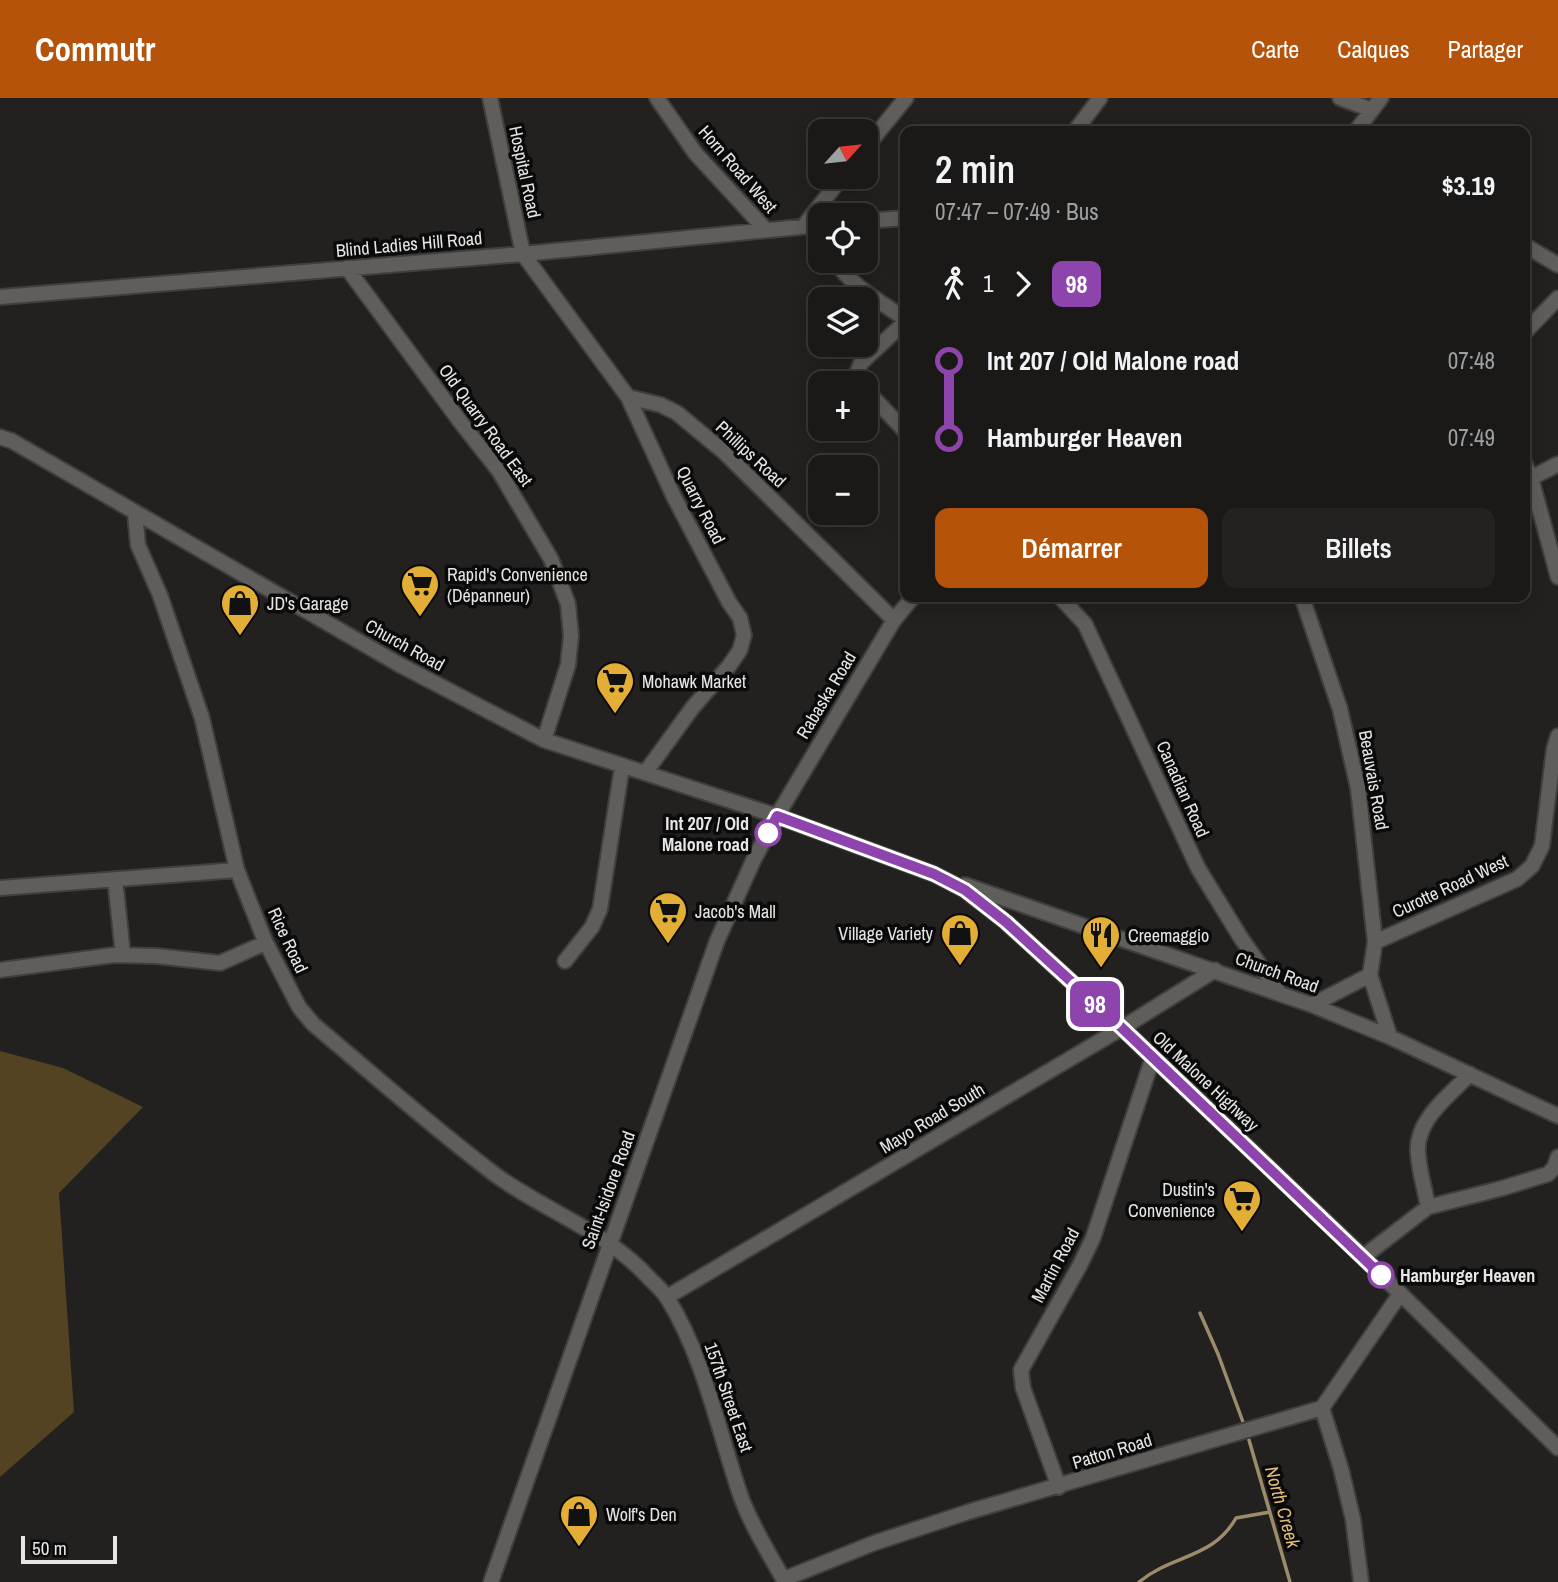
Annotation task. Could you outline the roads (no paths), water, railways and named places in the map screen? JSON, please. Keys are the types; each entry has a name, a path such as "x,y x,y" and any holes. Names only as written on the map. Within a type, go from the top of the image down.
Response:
{"street":[{"name":"Hospital Road","path":"490,98 523,254"},
{"name":"Horn Road West","path":"657,98 696,154 766,230"},
{"path":"878,132 906,98"},
{"path":"1079,126 1100,98"},
{"path":"1340,98 1376,104 1360,126"},
{"path":"803,227 833,189"},
{"path":"878,220 900,218"},
{"name":"Blind Ladies Hill Road","path":"0,297 523,254 808,227"},
{"path":"1530,248 1558,265"},
{"name":"Quarry Road","path":"523,254 628,397 674,498 740,618 744,635 740,650 729,666 693,707 645,773"},
{"name":"Old Quarry Road East","path":"347,268 499,471 551,559 569,604 571,636 568,665 544,740"},
{"path":"844,273 900,316"},
{"path":"1530,328 1558,298"},
{"path":"858,371 861,363 900,325"},
{"name":"Phillips Road","path":"628,397 661,405 677,414 724,452 894,620"},
{"path":"878,403 900,426"},
{"name":"Church Road","path":"0,437 12,441 400,665 544,740 777,816"},
{"path":"1558,464 1531,478 1558,577"},
{"name":"Rice Road","path":"135,513 138,545 160,595 202,718 237,870 265,943 299,1007 313,1024 497,1176 610,1244"},
{"name":"Rabaska Road","path":"777,816 894,620 909,602"},
{"name":"Canadian Road","path":"1065,602 1085,624 1198,869 1280,994"},
{"name":"Beauvais Road","path":"1304,602 1340,709 1358,788 1376,942 1370,975 1390,1037"},
{"name":"Curotte Road West","path":"1376,942 1517,879 1532,866 1542,846 1558,736"},
{"path":"565,961 592,927 600,909 622,767"},
{"name":"Old Malone Highway","path":"777,816 934,874 965,890 1006,922 1153,1057 1363,1257 1558,1448"},
{"name":"Saint-Isidore Road","path":"491,1582 717,941 754,859 777,816"},
{"path":"0,888 237,870"},
{"name":"Church Road","path":"934,874 1312,1005 1390,1037 1558,1116"},
{"path":"115,879 123,956"},
{"path":"0,970 123,956 220,963 265,943"},
{"name":"Mayo Road South","path":"667,1297 1215,971"},
{"path":"1312,1005 1370,975"},
{"name":"Martin Road","path":"1059,1487 1023,1388 1021,1370 1093,1238 1153,1057"},
{"path":"1428,1207 1417,1151 1422,1128 1435,1110 1470,1074"},
{"path":"1363,1257 1428,1207 1548,1174 1554,1168 1558,1157"},
{"name":"157th Street East","path":"610,1244 641,1269 667,1297 698,1361 742,1500 784,1581"},
{"path":"1361,1582 1353,1519 1322,1408 1400,1294"},
{"name":"Patton Road","path":"784,1581 874,1543 968,1512 1322,1408"}],"waterway":[{"name":"North Creek","path":"1200,1313 1243,1422"},
{"name":"North Creek","path":"1249,1440 1290,1582"},
{"path":"1139,1582 1165,1566 1204,1549 1227,1531 1236,1518 1270,1512"}],"place":[{"name":"Rapid's Convenience (Dépanneur)","path":"420,618"},
{"name":"JD's Garage","path":"240,637"},
{"name":"Mohawk Market","path":"615,715"},
{"name":"Int 207 / Old Malone road","path":"768,833"},
{"name":"Jacob's Mall","path":"668,945"},
{"name":"Village Variety","path":"960,967"},
{"name":"Creemaggio","path":"1101,969"},
{"name":"Dustin's Convenience","path":"1242,1233"},
{"name":"Hamburger Heaven","path":"1381,1275"},
{"name":"Wolf's Den","path":"579,1548"}]}
